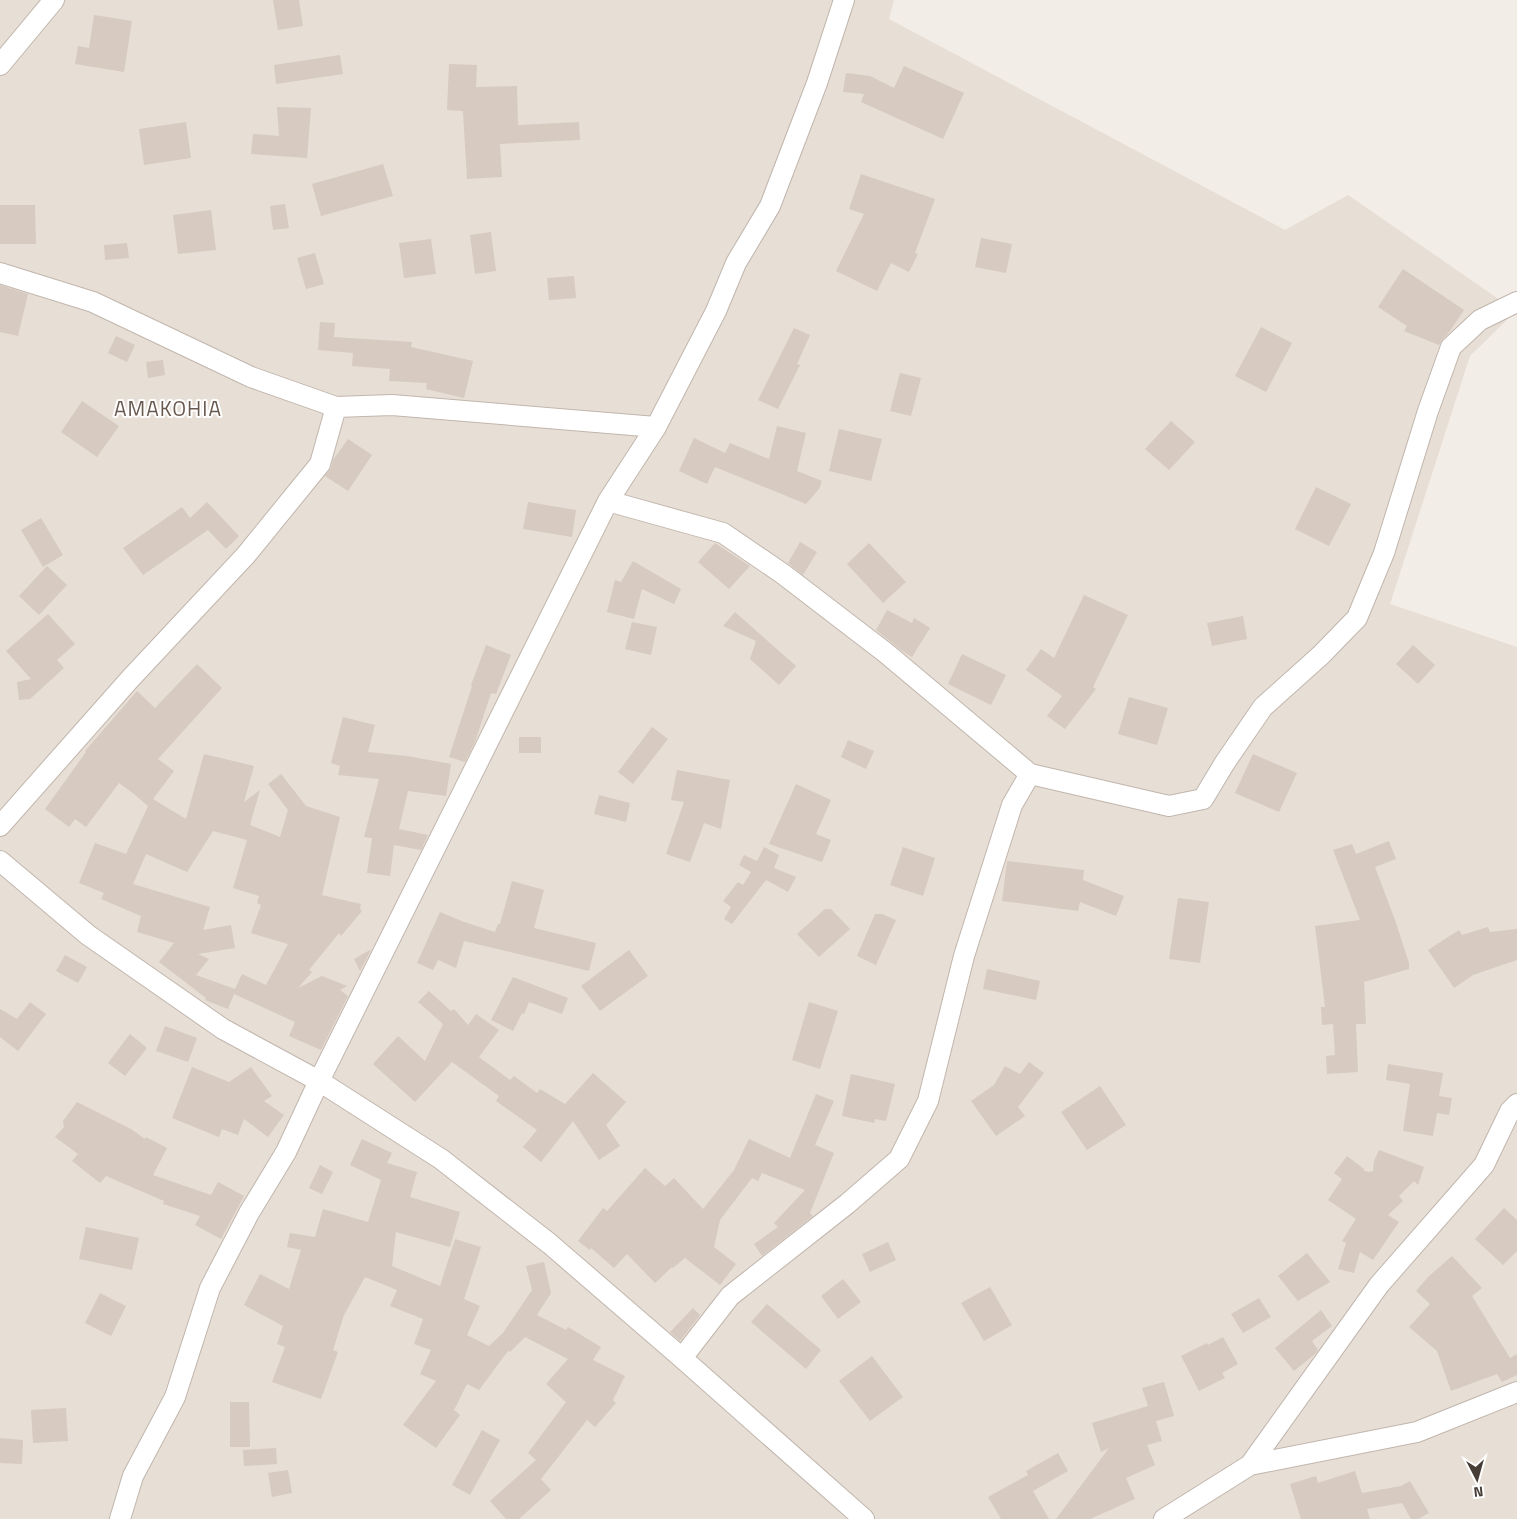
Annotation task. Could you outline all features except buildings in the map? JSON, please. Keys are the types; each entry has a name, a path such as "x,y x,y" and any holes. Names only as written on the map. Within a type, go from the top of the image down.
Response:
{"street":[{"path":"0,65 54,0"},
{"path":"120,1519 132,1476 175,1397 210,1288 249,1213 286,1152 319,1081 608,501 656,427 716,311 736,263 770,206 817,83 844,0"},
{"path":"0,273 93,302 251,377 336,407 392,405 656,427"},
{"path":"608,501 723,533 783,574 886,653 1030,774 1169,806 1203,800 1224,764 1263,707 1321,655 1357,618 1384,553 1450,347 1480,320 1517,302"},
{"path":"0,826 130,679 246,555 320,464 336,407"},
{"path":"682,1358 730,1296 847,1204 899,1159 928,1101 964,956 1012,805 1030,774"},
{"path":"0,861 88,935 223,1028 319,1081 441,1159 550,1244 864,1519"},
{"path":"1250,1465 1379,1285 1484,1165 1510,1111 1517,1104"},
{"path":"1164,1519 1250,1465 1418,1432 1517,1392"}],"shaded area":[{"path":"0,0 894,0 889,19 1285,230 1348,195 1516,311 1470,356 1390,604 1517,647 1517,1519 0,1519"}],"district":[{"name":"AMAKOHIA","path":"168,409"}]}
